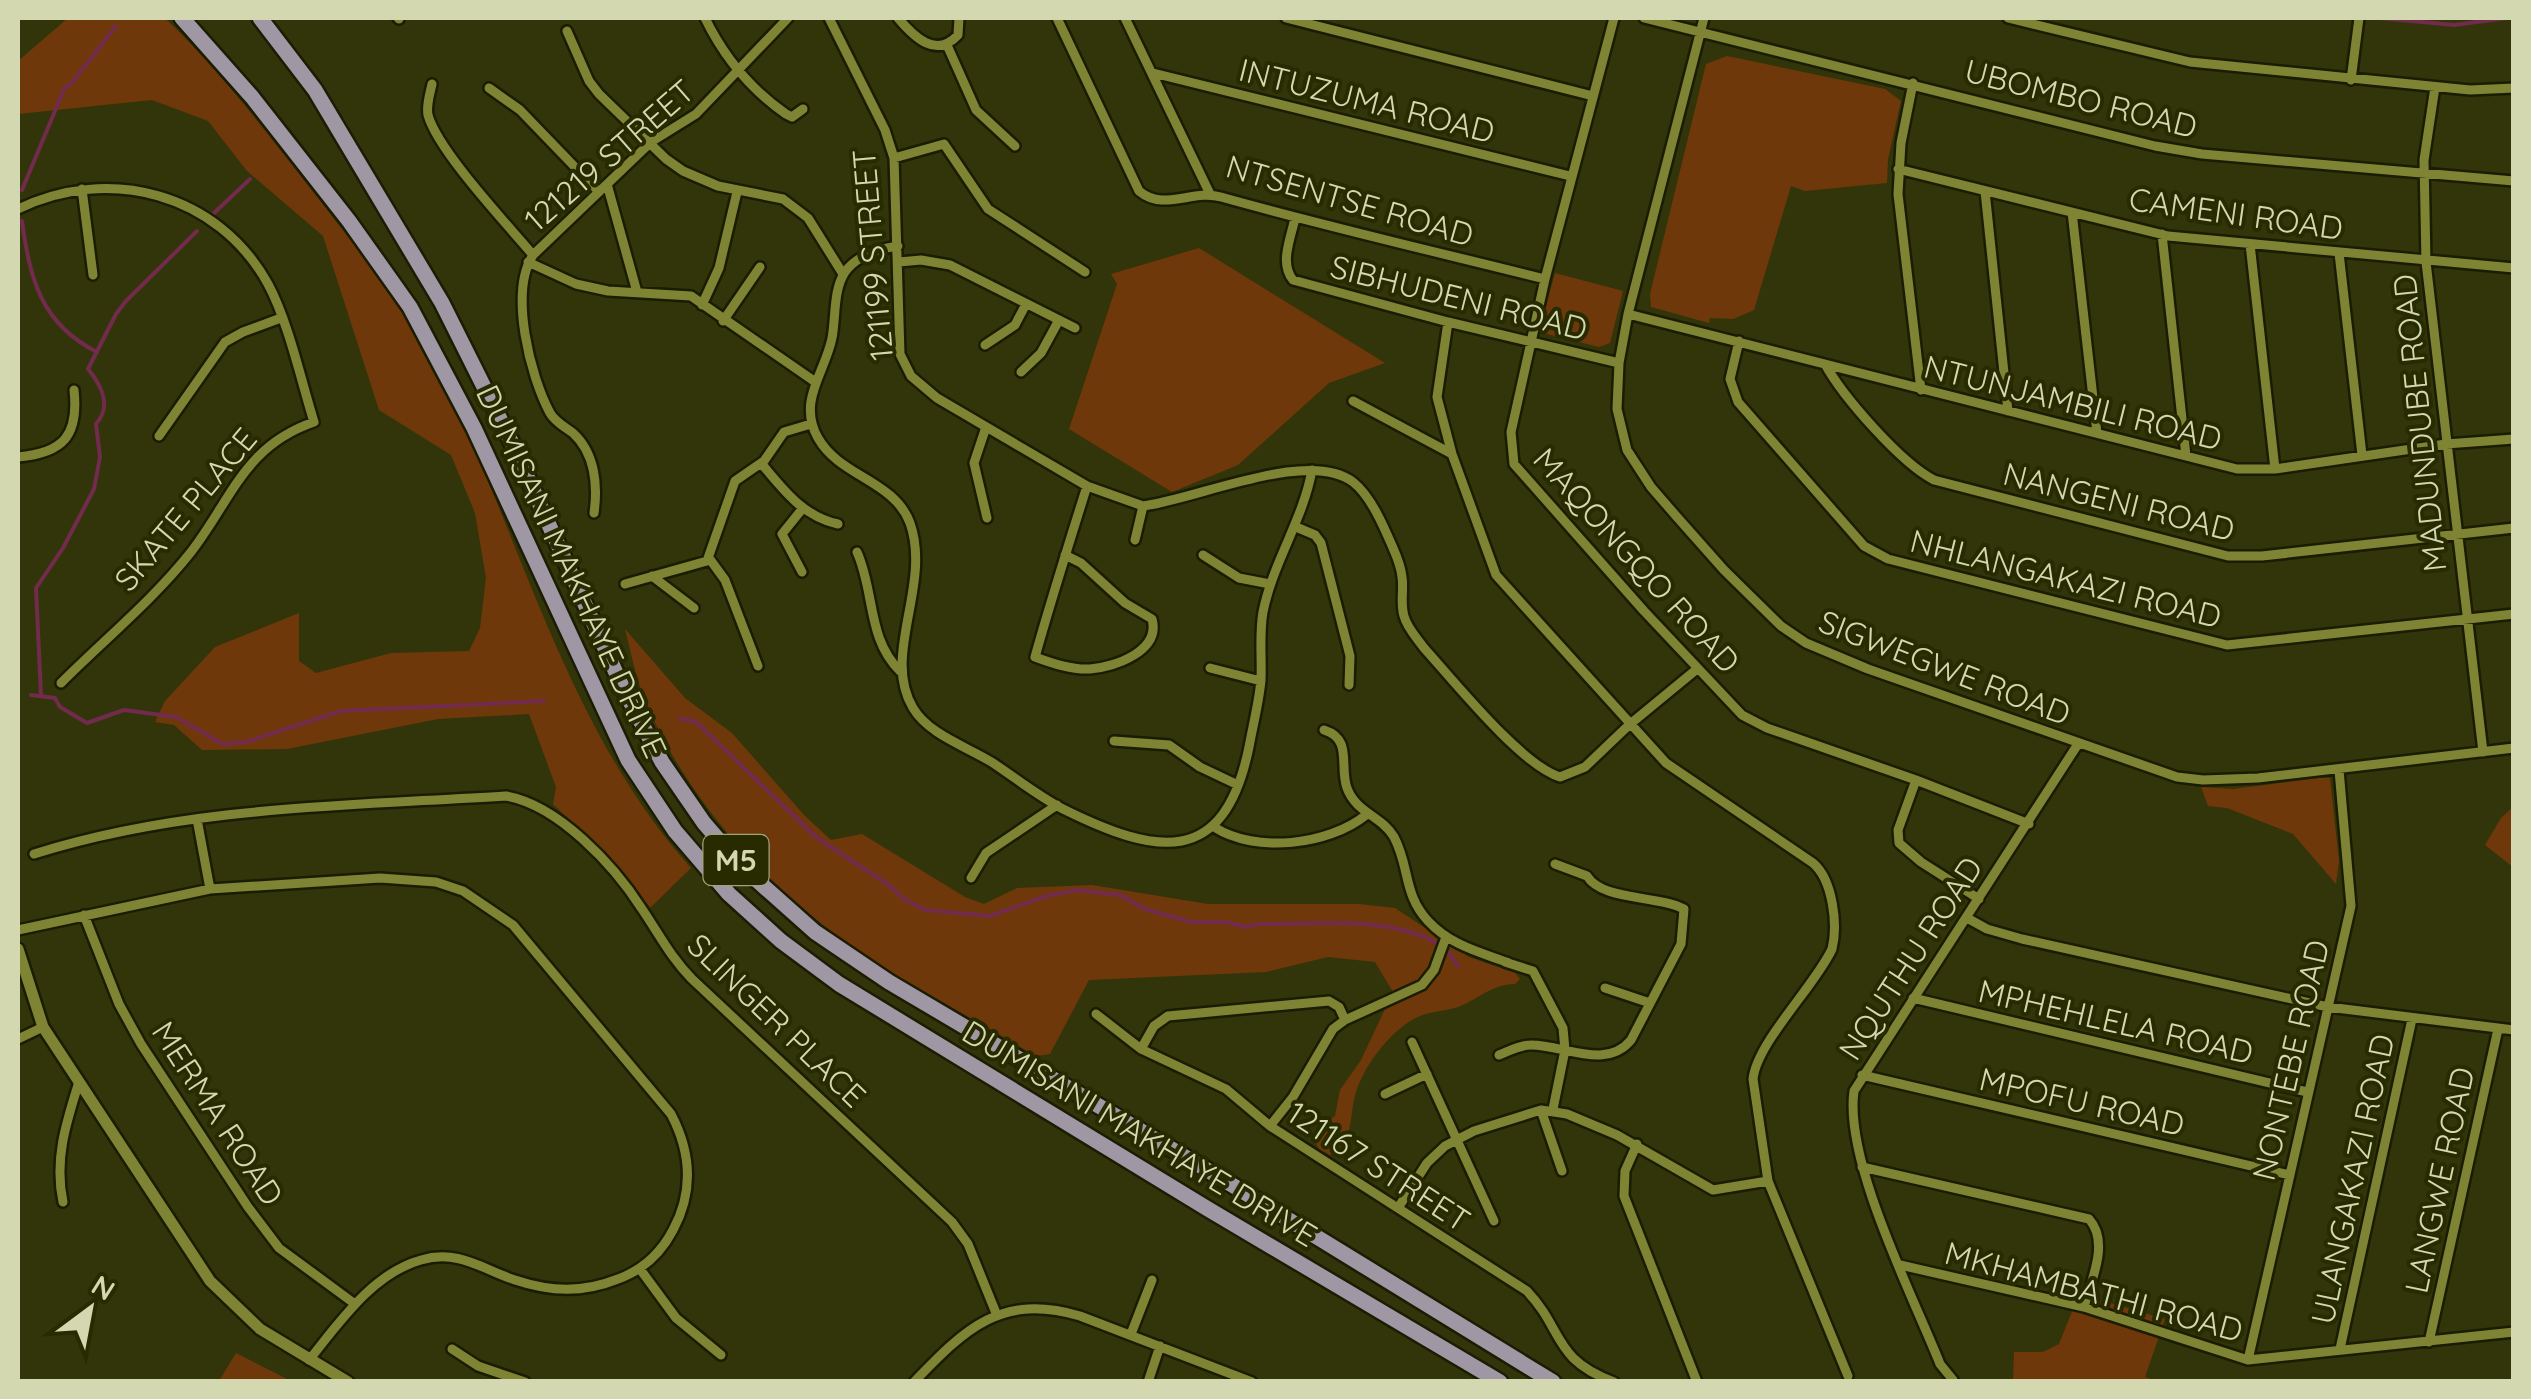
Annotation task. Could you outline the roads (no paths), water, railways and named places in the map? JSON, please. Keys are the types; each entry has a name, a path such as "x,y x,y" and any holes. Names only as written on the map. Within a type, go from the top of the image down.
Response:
{"main road":[{"name":"DUMISANI MAKHAYE DRIVE","path":"182,18 252,96 410,307 474,428 616,736 664,816 729,894 781,942 839,984 1500,1382"},
{"name":"DUMISANI MAKHAYE DRIVE","path":"260,18 332,117 452,321 655,750 696,812 742,867 814,932 889,982 1224,1180 1553,1382"}],"street":[{"path":"706,18 725,56 738,72 786,114 796,116 804,108"},
{"name":"121219 STREET","path":"594,513 597,493 592,463 581,442 548,410 524,334 520,303 530,258 651,142 696,114 788,18"},
{"name":"121199 STREET","path":"829,18 885,130 894,158 900,354 904,365 917,384 986,427 1087,486 1144,506"},
{"path":"898,18 922,41 936,46 947,45 960,32 959,18"},
{"path":"1057,18 1140,190 1162,201 1210,194"},
{"name":"NTSENTSE ROAD","path":"1125,18 1210,194 1545,278"},
{"path":"1286,18 1593,96"},
{"path":"1338,30 1342,18"},
{"name":"MAQONGQO ROAD","path":"1614,18 1545,278 1511,432 1514,464 1696,669 1742,715 2029,824"},
{"name":"UBOMBO ROAD","path":"1644,18 2154,146 2202,154 2514,180"},
{"name":"SIGWEGWE ROAD","path":"1704,18 1628,314 1619,363 1617,409 1622,434 1638,468 1724,570 1781,626 1834,656 2163,773 2204,780 2339,770 2514,748"},
{"path":"2008,18 2190,62 2470,90 2514,88"},
{"path":"2351,80 2358,18"},
{"path":"567,30 589,81 606,102 683,171 737,192 774,196 802,212 843,274"},
{"path":"947,45 976,110 1014,146"},
{"name":"INTUZUMA ROAD","path":"1153,73 1570,176"},
{"path":"1913,83 1898,170 1898,194 1920,390"},
{"path":"432,84 428,110 431,121 461,168 530,258 576,284 691,296 814,381"},
{"name":"MADUNDUBE ROAD","path":"2434,87 2424,173 2426,262 2483,752"},
{"path":"489,88 520,110 603,188 637,292"},
{"path":"894,158 944,144 988,208 1085,272"},
{"name":"CAMENI ROAD","path":"1898,170 2162,234 2514,268"},
{"path":"82,189 92,275"},
{"path":"18,209 60,191 140,191 203,216 245,251 269,286 281,318 226,342 159,436"},
{"path":"1985,191 2008,411"},
{"path":"702,305 718,268 737,192"},
{"path":"2072,212 2097,432"},
{"name":"SIBHUDENI ROAD","path":"1295,218 1286,263 1293,280 1619,363"},
{"path":"2162,234 2186,456"},
{"path":"2250,244 2275,469"},
{"path":"898,246 860,258 843,274 830,348 814,381 811,424 836,462 892,496 910,523 916,579 900,671"},
{"path":"2338,253 2362,456"},
{"path":"899,262 921,260 950,265 1076,328"},
{"path":"723,320 760,267"},
{"path":"985,345 1017,322 1026,304"},
{"name":"NTUNJAMBILI ROAD","path":"1628,314 2238,469 2275,469 2446,444 2514,439"},
{"name":"SKATE PLACE","path":"61,683 184,560 268,443 289,430 314,422 281,318"},
{"path":"1021,372 1041,352 1059,320"},
{"path":"1448,322 1437,397 1492,570 1674,770 1814,863 1827,882 1832,949 1753,1074 1768,1181 1848,1376"},
{"name":"NHLANGAKAZI ROAD","path":"1739,341 1730,380 1738,402 1864,546 1888,559 2227,645 2514,614"},
{"name":"NANGENI ROAD","path":"1825,364 1836,384 1915,469 1934,480 2228,556 2262,556 2514,528"},
{"path":"18,457 48,452 63,441 76,417 74,390"},
{"path":"1353,401 1452,454"},
{"path":"625,584 700,564 709,558 732,484 761,463 784,432 811,424"},
{"path":"986,427 974,463 987,518"},
{"path":"761,463 803,508 838,524"},
{"path":"1135,540 1144,506 1286,470 1312,470 1346,478 1363,492 1398,559 1403,614 1412,632 1512,742 1560,778 1576,773 1696,669"},
{"path":"857,552 868,581 879,642 900,671 913,708 922,719 1056,806 1102,828 1150,841 1176,842 1214,828 1238,785 1260,681 1262,616 1270,584 1306,501 1312,470"},
{"path":"1066,555 1081,562 1124,604 1150,617 1155,629 1144,648 1110,666 1079,668 1034,657 1087,486"},
{"path":"802,572 782,534 803,508"},
{"path":"1296,527 1321,543 1350,656 1350,685"},
{"path":"1204,555 1239,578 1270,584"},
{"path":"709,558 726,580 758,666"},
{"path":"652,576 694,608"},
{"path":"1210,668 1260,681"},
{"path":"1324,730 1341,740 1346,787 1366,814 1390,832 1410,897 1428,922 1446,937 1509,963"},
{"path":"1114,741 1169,745 1238,785"},
{"name":"NQUTHU ROAD","path":"1953,1380 1940,1364 1862,1167 1852,1115 1854,1091 2078,744"},
{"name":"NONTEBE ROAD","path":"2248,1360 2352,898 2339,770"},
{"path":"1916,780 1898,830 1899,843 1979,899"},
{"name":"SLINGER PLACE","path":"34,854 128,830 232,814 506,796 542,807 616,874 676,963 952,1222 968,1244 996,1313"},
{"path":"971,878 986,852 1056,806"},
{"path":"1214,828 1243,839 1286,841 1344,831 1366,814"},
{"path":"197,819 210,889"},
{"path":"1499,1054 1529,1045 1580,1055 1622,1049 1631,1040 1680,944 1685,912 1679,906 1660,899 1613,893 1591,883 1587,876 1556,864"},
{"path":"18,930 210,889 408,878 463,891 513,925 661,1099 680,1130 688,1165 685,1202 668,1239 640,1269 591,1289 565,1290 525,1283 477,1263 444,1256 406,1265 355,1304 309,1360"},
{"name":"MERMA ROAD","path":"84,915 120,1004 141,1044 254,1217 295,1262 355,1304"},
{"path":"1967,918 2022,939 2328,1007 2514,1030"},
{"path":"1270,1126 1294,1097 1326,1038 1345,1020 1422,985 1434,970 1446,937"},
{"path":"18,949 42,1027 210,1281 260,1329 348,1382"},
{"path":"1493,957 1534,972 1559,1016 1565,1050 1553,1110"},
{"path":"1605,988 1650,1002"},
{"name":"MPHEHLELA ROAD","path":"1913,998 2307,1092"},
{"path":"1141,1049 1154,1026 1168,1016 1328,1001 1339,1006 1345,1020"},
{"name":"121167 STREET","path":"1096,1014 1141,1049 1215,1083 1270,1126 1527,1291 1565,1352 1580,1365 1614,1382"},
{"name":"ULANGAKAZI ROAD","path":"2340,1349 2412,1018"},
{"path":"18,1040 42,1027"},
{"name":"LANGWE ROAD","path":"2429,1342 2498,1029"},
{"path":"1412,1042 1494,1221"},
{"path":"1385,1094 1427,1074"},
{"name":"MPOFU ROAD","path":"1862,1075 2290,1175"},
{"path":"64,1202 59,1181 62,1136 78,1082"},
{"path":"1398,1208 1427,1163 1457,1139 1524,1112 1541,1110 1553,1110 1637,1144 1713,1190 1768,1181"},
{"path":"1541,1110 1562,1171"},
{"path":"1637,1144 1626,1171 1624,1196 1697,1382"},
{"path":"1862,1167 2090,1219 2099,1244 2084,1307"},
{"name":"MKHAMBATHI ROAD","path":"1900,1265 2084,1307 2248,1360 2514,1332"},
{"path":"640,1269 676,1318 721,1355"},
{"path":"1131,1334 1152,1280"},
{"path":"914,1382 981,1322 996,1313 1029,1308 1060,1310 1252,1382"},
{"path":"1148,1382 1160,1346"},
{"path":"452,1349 478,1366 526,1382"}],"waterway":[{"path":"2380,18 2454,25 2507,18"},
{"path":"22,190 65,87 116,26"},
{"path":"213,214 250,179"},
{"path":"22,221 34,281 51,314 78,341 97,352"},
{"path":"41,695 36,588 63,548 94,489 100,457 96,424 104,403 88,369 126,301 197,231"},
{"path":"31,695 55,698 60,707 87,723 124,710 176,717 223,744 246,742 341,711 544,701"},
{"path":"680,719 695,721 817,838 925,910 990,916 1046,896 1077,890 1120,895 1145,909 1191,922 1226,922 1246,927 1371,925 1435,942"},
{"path":"1447,951 1458,966"}]}
